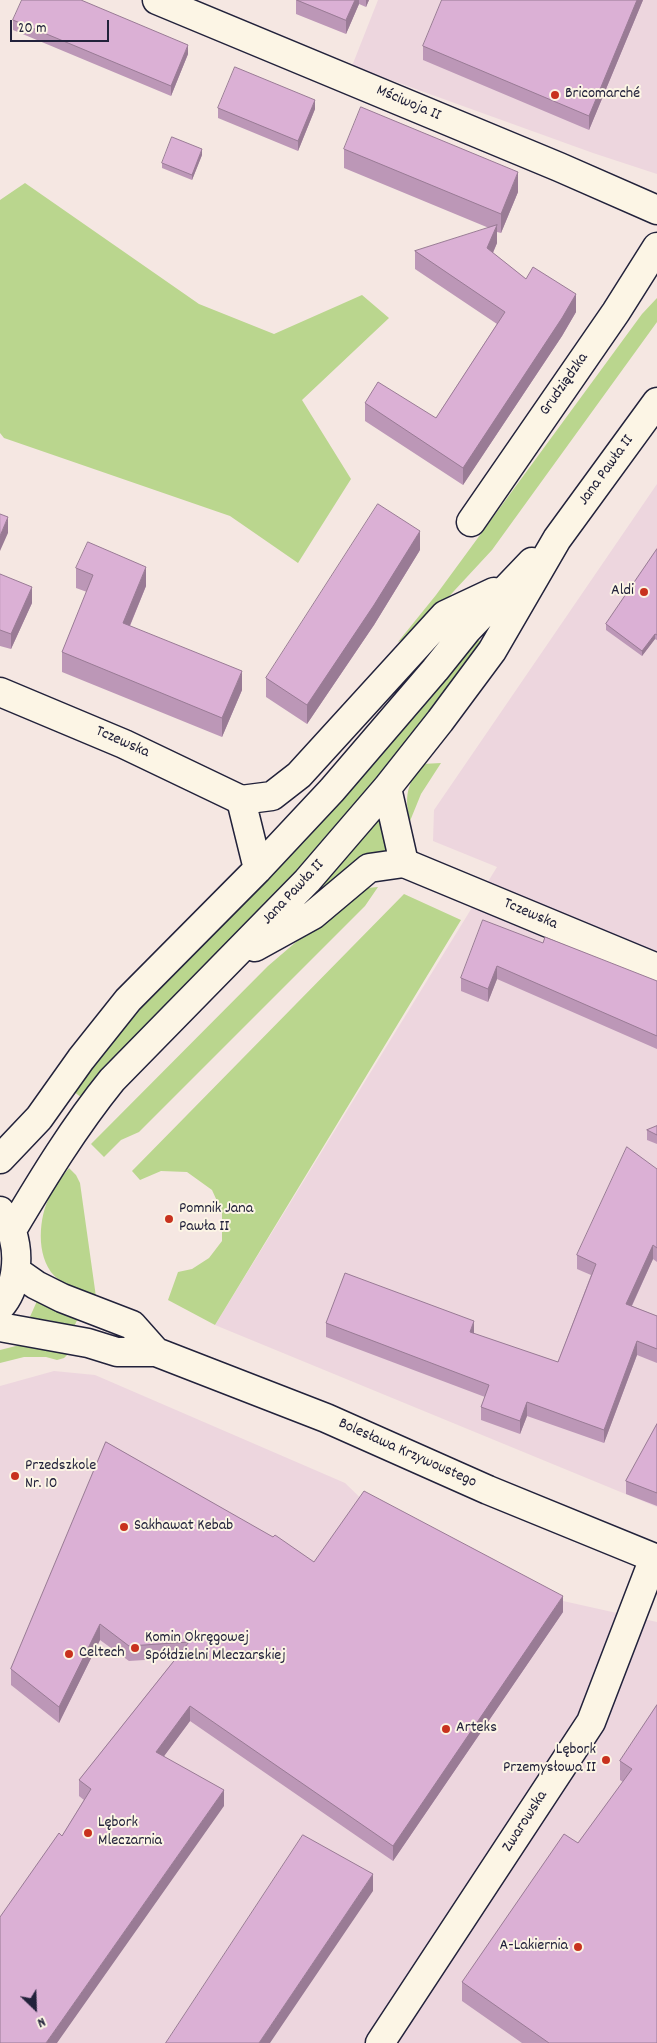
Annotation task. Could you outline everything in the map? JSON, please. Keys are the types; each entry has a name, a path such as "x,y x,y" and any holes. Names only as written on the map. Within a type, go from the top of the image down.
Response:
{"main road":[{"name":"Mściwoja II","path":"157,0 550,163 657,210"},
{"name":"Grudziądzka","path":"471,522 616,312 657,246"},
{"name":"Jana Pawła II","path":"6,1220 102,1092 307,881 440,721 492,651 556,538 657,402"},
{"name":"Jana Pawła II","path":"0,1159 39,1118 92,1044 128,1000 258,869 332,790 467,630 556,538"},
{"path":"258,869 241,800 272,796 299,775 445,615 509,585"},
{"name":"Tczewska","path":"0,692 124,744 241,800"},
{"path":"230,961 313,915 369,868 404,862 386,788"},
{"name":"Tczewska","path":"404,862 657,968"},
{"path":"0,1307 6,1301 16,1272 17,1251 6,1220"},
{"name":"Bolesława Krzywoustego","path":"16,1272 62,1298 132,1325 156,1352"},
{"name":"Bolesława Krzywoustego","path":"0,1327 88,1343 117,1352 156,1352 326,1418 488,1490 656,1558"},
{"name":"Zwarowska","path":"380,2043 591,1722 656,1558"}],"shaded area":[{"path":"378,0 657,0 657,174 593,153 352,66"},
{"path":"657,484 657,1507 215,1325 497,867 433,841 434,810"},
{"path":"54,1371 95,1375 345,1483 438,1573 657,1622 657,2043 0,2043 0,1386"}],"green space":[{"path":"25,183 199,304 274,334 362,295 389,318 302,400 351,479 298,563 230,516 4,438 0,433 0,200"},
{"path":"657,298 657,322 492,550 416,632 398,642 436,595 642,314"},
{"path":"477,639 480,641 480,645 430,712 311,856 82,1098 73,1091 138,1010 173,971 371,767"},
{"path":"441,763 421,794 410,821 407,798 413,778 422,764"},
{"path":"379,818 393,852 303,906 302,903"},
{"path":"378,887 365,906 139,1132 121,1140 104,1157 91,1144 268,966 352,894 367,888"},
{"path":"404,894 461,920 215,1325 168,1300 178,1272 192,1269 209,1258 222,1241 222,1212 212,1190 187,1172 161,1171 140,1180 132,1171"},
{"path":"69,1168 76,1175 80,1183 96,1297 71,1287 58,1279 46,1263 43,1252 41,1230 45,1209 52,1191"},
{"path":"37,1301 49,1308 78,1318 74,1327 48,1320 29,1319"},
{"path":"43,1345 69,1353 64,1358 57,1360 46,1357 24,1357 0,1363 0,1350 16,1346"}],"building":[{"path":"22,0 81,0 188,45 171,86 13,20"},
{"path":"297,0 355,0 346,20"},
{"name":"Bricomarché","path":"442,0 637,0 589,116 423,46"},
{"path":"235,67 315,100 298,141 218,108"},
{"path":"361,107 518,172 501,214 344,149"},
{"path":"172,137 202,149 192,175 162,163"},
{"path":"497,225 487,248 526,279 533,267 576,294 463,468 365,403 378,382 436,418 505,312 415,251"},
{"path":"378,504 420,531 374,605 307,705 266,678"},
{"path":"0,514 8,517 0,536"},
{"path":"88,542 146,567 123,623 242,671 222,718 62,652 93,575 76,568"},
{"name":"Aldi","path":"657,549 657,635 655,634 642,651 606,624"},
{"path":"0,574 32,587 11,634 0,630"},
{"path":"483,920 543,943 545,937 657,981 657,1036 497,966 488,989 461,978"},
{"path":"657,1126 657,1135 647,1130"},
{"path":"627,1147 657,1169 657,1248 653,1245 626,1304 657,1316 657,1349 637,1341 604,1430 527,1402 520,1421 481,1407 489,1385 326,1323 345,1273 474,1321 470,1332 558,1362 596,1264 577,1255"},
{"path":"657,1424 657,1493 626,1481"},
{"path":"106,1442 273,1537 275,1535 314,1562 364,1491 563,1596 393,1846 190,1706 156,1752 224,1790 46,2043 0,2043 0,1917 59,1833 62,1836 91,1789 79,1780 189,1642 129,1646 100,1624 59,1707 11,1669"},
{"name":"A-Lakiernia","path":"657,1705 657,2043 549,2043 462,1982 564,1834 578,1843 632,1769 620,1761"},
{"path":"303,1835 373,1874 259,2043 166,2043"}],"place":[{"name":"Bricomarché","path":"555,95"},
{"name":"Aldi","path":"644,592"},
{"name":"Pomnik Jana Pawła II","path":"169,1219"},
{"name":"Przedszkole Nr. 10","path":"15,1476"},
{"name":"Sakhawat Kebab","path":"124,1527"},
{"name":"Komin Okręgowej Spółdzielni Mleczarskiej","path":"135,1648"},
{"name":"Celtech","path":"69,1654"},
{"name":"Arteks","path":"446,1729"},
{"name":"Lębork Przemysłowa II","path":"606,1760"},
{"name":"Lębork Mleczarnia","path":"88,1833"},
{"name":"A-Lakiernia","path":"578,1947"}]}
